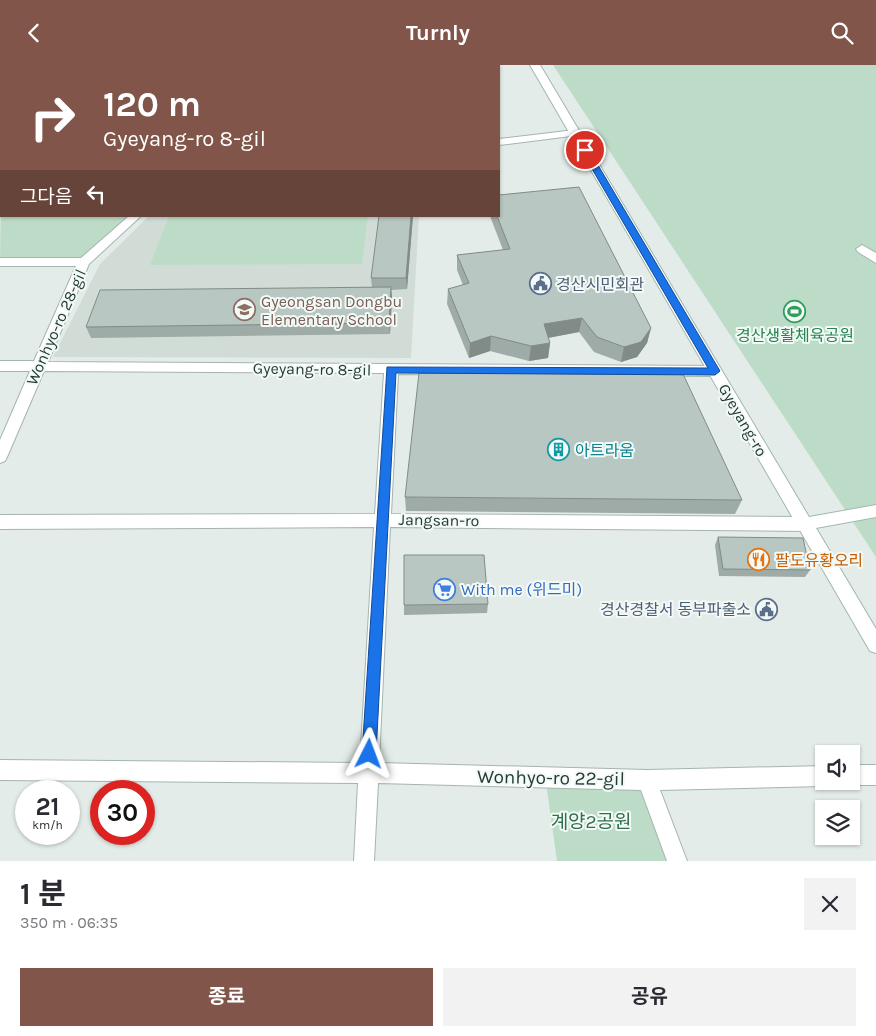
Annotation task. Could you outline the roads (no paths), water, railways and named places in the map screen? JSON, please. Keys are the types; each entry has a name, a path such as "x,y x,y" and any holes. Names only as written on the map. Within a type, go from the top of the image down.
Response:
{"street":[{"name":"Gyeyang-ro","path":"535,65 876,645"},
{"path":"500,142 575,133"},
{"name":"Wonhyo-ro 28-gil","path":"0,457 84,262 135,217"},
{"path":"862,249 876,259"},
{"path":"0,262 84,262"},
{"name":"Gyeyang-ro 8-gil","path":"0,366 715,371"},
{"path":"364,861 391,369"},
{"name":"Jangsan-ro","path":"0,522 383,520 805,524 876,511"},
{"name":"Wonhyo-ro 22-gil","path":"0,770 368,773 647,780 677,861"},
{"path":"860,775 876,775"},
{"path":"647,780 815,776"}],"place":[{"name":"경산시민회관","path":"540,284"},
{"name":"Gyeongsan Dongbu Elementary School","path":"245,310"},
{"name":"경산생활체육공원","path":"795,311"},
{"name":"아트라움","path":"559,450"},
{"name":"팔도유황오리","path":"759,560"},
{"name":"With me (위드미)","path":"445,589"},
{"name":"경산경찰서 동부파출소","path":"767,609"}],"park label":[{"name":"계양2공원","path":"591,822"}]}
